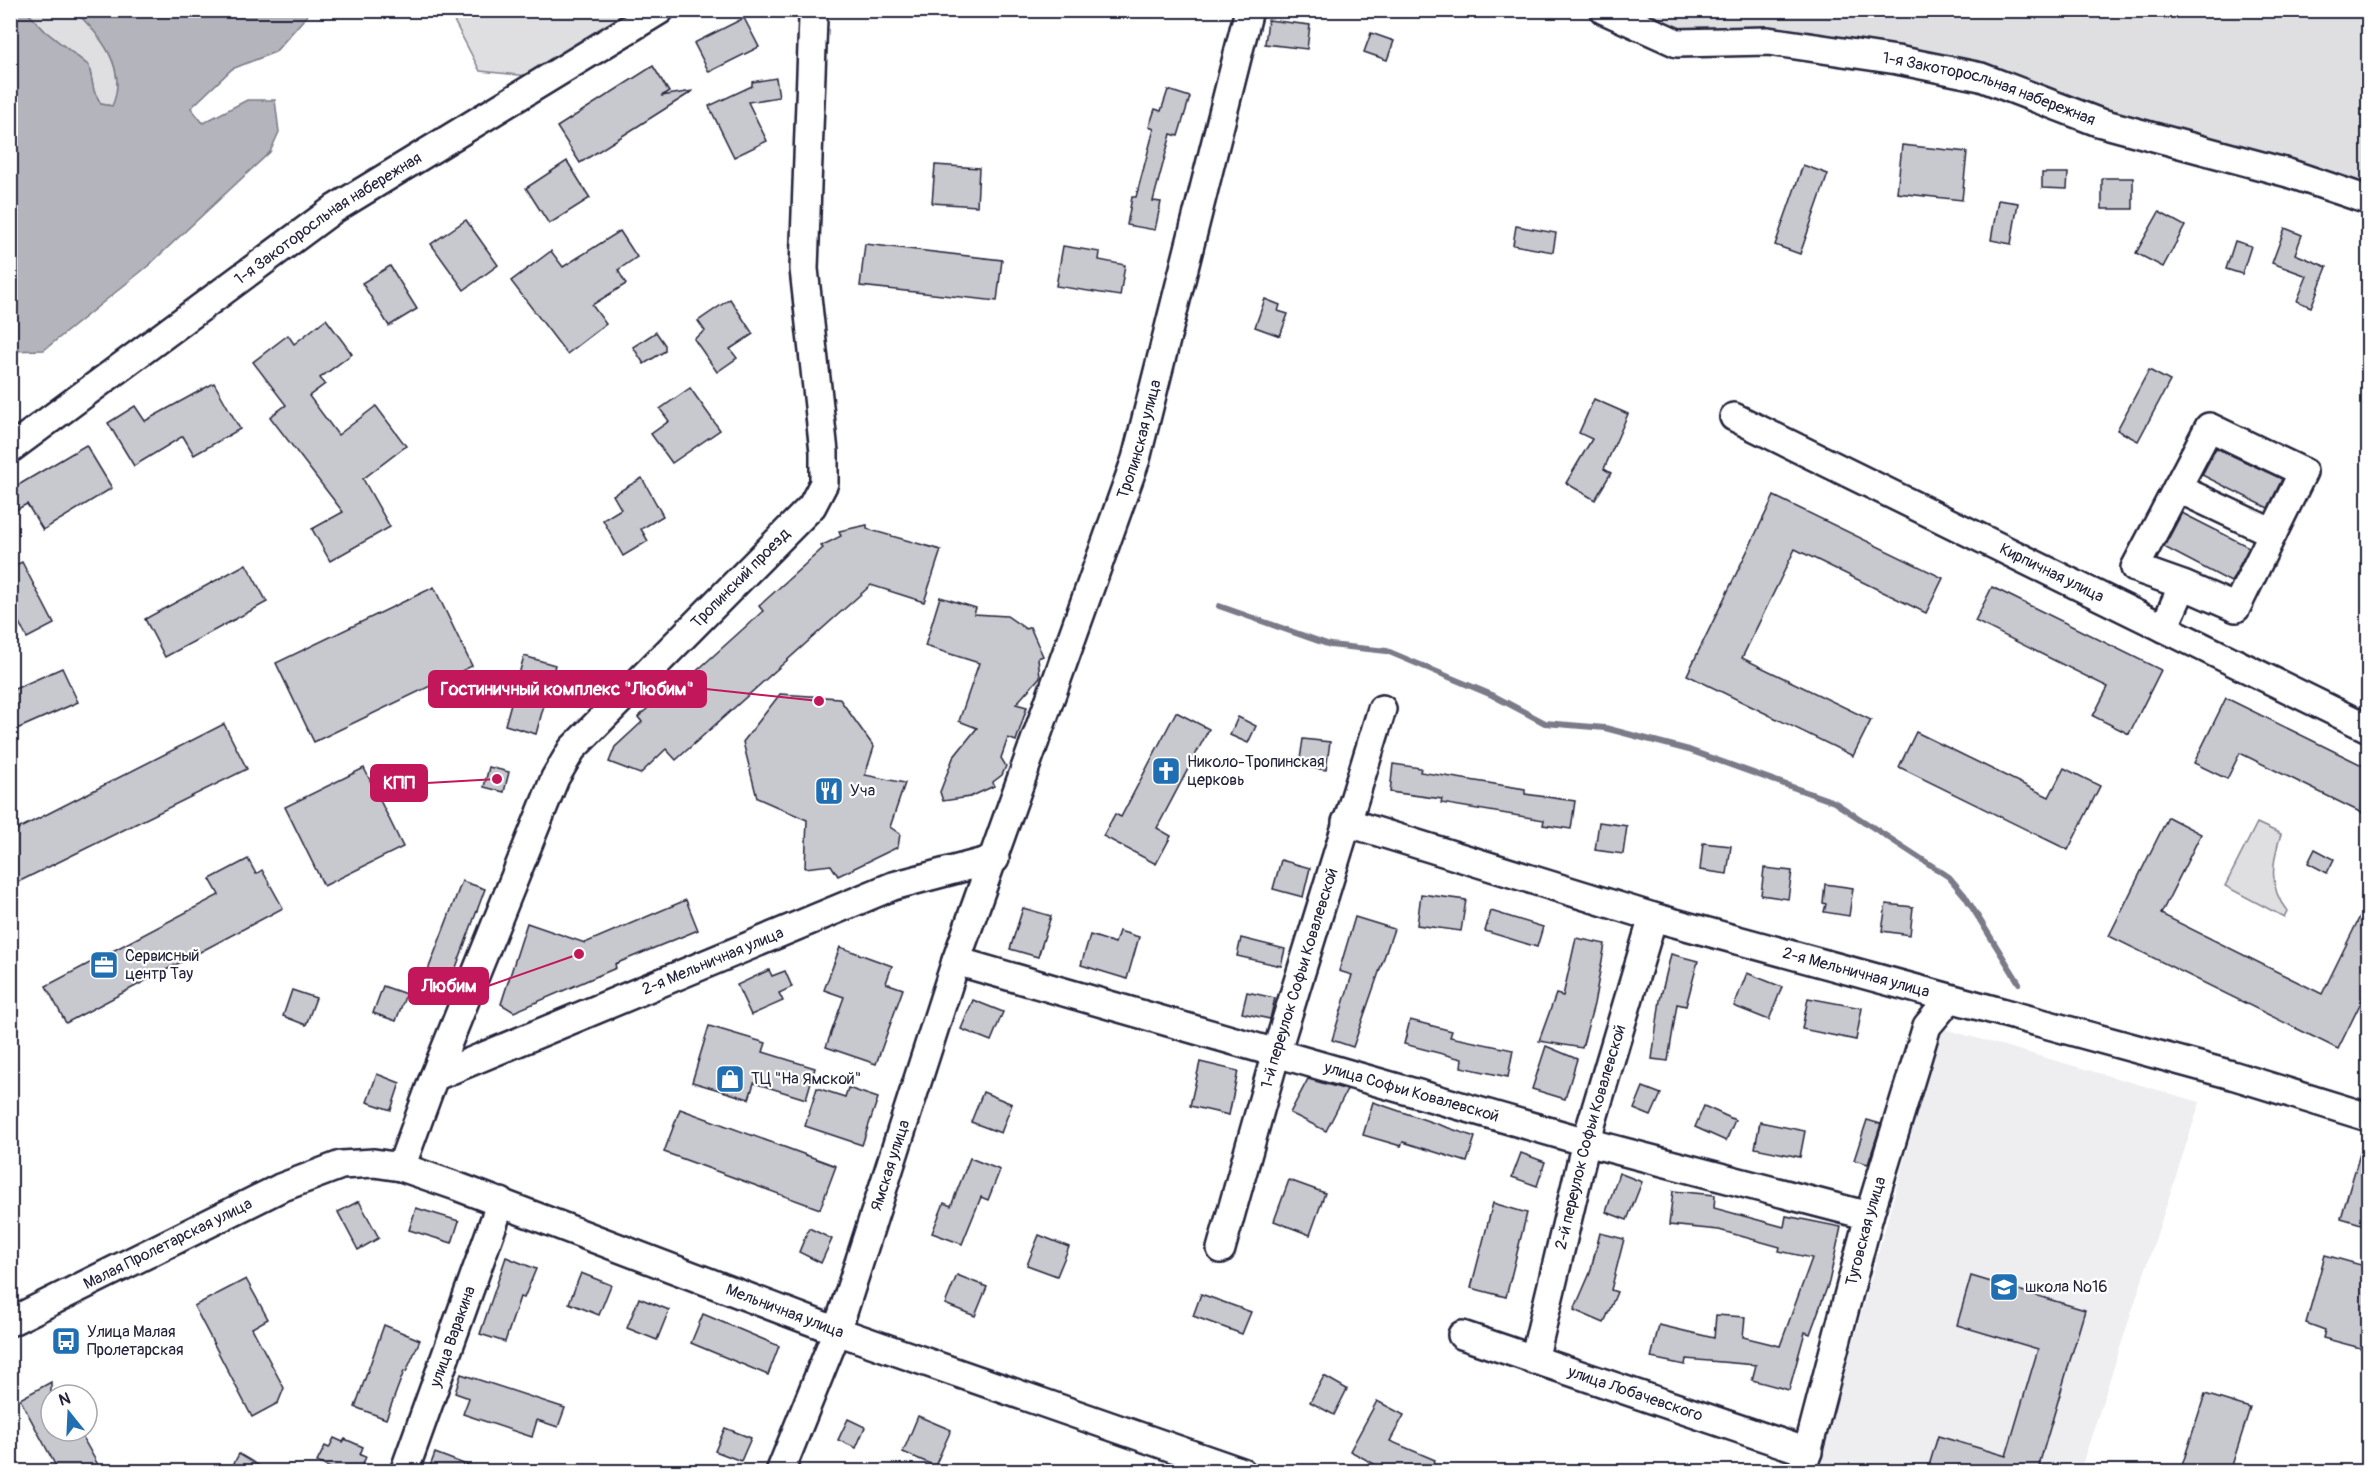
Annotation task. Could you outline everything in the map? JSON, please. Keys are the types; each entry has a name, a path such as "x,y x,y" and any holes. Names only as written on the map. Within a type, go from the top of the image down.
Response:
{"street":[{"name":"1-я Закоторосльная набережная","path":"10,449 334,208 660,10"},
{"name":"Тропинская улица","path":"994,859 1136,459 1249,10"},
{"name":"1-я Закоторосльная набережная","path":"1604,10 1677,43 1768,41 1897,60 1981,77 2098,122 2289,173 2368,200"},
{"name":"Тропинский проезд","path":"401,1167 434,1077 555,778 572,749 812,506 824,483 824,452 804,269 812,14"},
{"name":"Кирпичная улица","path":"1734,417 2368,728"},
{"path":"2209,427 2303,472 2273,532 2236,609 2183,585 2135,568 2209,427"},
{"path":"2177,488 2273,532"},
{"path":"2164,627 2183,585"},
{"name":"1-й переулок Софьи Ковалевской","path":"1221,1250 1276,1053 1382,709"},
{"name":"2-я Мельничная улица","path":"1346,822 1653,916 1949,1000 2232,1075 2368,1117"},
{"name":"Ямская улица","path":"780,1472 837,1331 956,961 994,859"},
{"name":"2-я Мельничная улица","path":"434,1077 892,886 994,859"},
{"name":"2-й переулок Софьи Ковалевской","path":"1534,1360 1586,1142 1653,916"},
{"name":"улица Софьи Ковалевской","path":"956,961 1586,1142 1869,1216"},
{"name":"Туговская улица","path":"1805,1462 1869,1216 1927,1026 1949,1000"},
{"name":"Мельничная улица","path":"327,1170 351,1163 401,1167 501,1202 837,1331 1242,1472"},
{"name":"Малая Пролетарская улица","path":"10,1322 280,1188 327,1170"},
{"name":"улица Варакина","path":"404,1472 501,1202"},
{"name":"улица Лобачевского","path":"1462,1335 1805,1462"}],"shaded area":[{"path":"1884,10 1958,15 1981,10 2368,11 2368,185 2340,176 2288,173 1981,77 1677,43 1604,11"},
{"path":"10,11 26,11 45,31 89,66 94,91 101,104 112,106 117,79 114,66 102,42 75,11 311,11 275,52 232,69 191,108 203,123 247,100 275,100 279,132 270,152 148,266 44,350 11,351"},
{"path":"26,11 75,11 85,21 102,42 114,65 117,78 113,106 101,104 94,91 89,66 45,31"},
{"path":"449,11 646,11 539,77 480,71"},
{"path":"2257,823 2281,834 2275,854 2274,883 2287,911 2284,917 2225,886"},
{"name":"школа №16","path":"1941,1028 2200,1102 2080,1471 1817,1472"}],"building":[{"path":"744,18 759,47 709,72 694,43"},
{"path":"1268,20 1310,25 1307,49 1265,44"},
{"path":"1371,33 1394,41 1387,60 1364,52"},
{"path":"653,66 669,92 661,96 693,91 580,163 557,127"},
{"path":"776,78 779,97 748,102 767,141 734,157 709,106 752,86 752,82"},
{"path":"1168,90 1190,97 1178,136 1171,134 1153,201 1161,202 1155,230 1127,225 1132,197 1136,197 1154,129 1149,127 1155,109 1161,111"},
{"path":"1902,145 1967,152 1962,200 1897,193"},
{"path":"567,161 590,198 549,224 526,188"},
{"path":"935,165 979,168 977,206 932,203"},
{"path":"1803,165 1828,174 1800,254 1775,245"},
{"path":"2042,173 2068,173 2067,189 2042,188"},
{"path":"2102,178 2133,178 2133,209 2102,209"},
{"path":"1998,200 2018,203 2011,244 1991,240"},
{"path":"2159,212 2185,226 2163,267 2136,253"},
{"path":"466,220 498,265 464,290 431,244"},
{"path":"1516,226 1556,233 1553,252 1513,245"},
{"path":"2285,228 2302,235 2295,254 2327,267 2311,307 2297,301 2307,276 2272,263"},
{"path":"620,231 637,257 618,270 626,284 592,305 606,324 567,354 511,281 551,251 563,267"},
{"path":"2235,241 2251,246 2242,274 2226,269"},
{"path":"865,244 1002,260 997,301 860,286"},
{"path":"1063,246 1100,252 1099,260 1125,265 1120,296 1056,286"},
{"path":"390,266 417,309 389,326 362,283"},
{"path":"730,299 753,334 730,349 737,358 717,372 694,339 705,331 698,321"},
{"path":"1265,299 1280,305 1278,311 1288,314 1280,336 1255,327"},
{"path":"326,319 352,354 320,378 325,384 309,396 338,435 376,406 406,446 363,479 390,527 330,561 312,529 343,512 270,417 286,405 253,362 288,335 294,344"},
{"path":"656,332 665,345 665,351 644,364 633,347"},
{"path":"2149,370 2170,381 2138,441 2117,430"},
{"path":"214,383 240,429 194,455 183,436 134,466 108,423 135,406 145,421"},
{"path":"690,388 720,430 672,463 651,434 669,421 660,409"},
{"path":"1594,399 1628,414 1604,469 1611,473 1595,500 1566,483 1592,439 1579,433"},
{"path":"86,445 112,488 43,530 27,504 10,513 10,490"},
{"path":"2216,448 2282,479 2268,508 2202,475"},
{"path":"642,478 663,516 641,529 648,541 623,556 603,520 621,509 613,495"},
{"path":"1774,496 1943,578 1926,613 1795,549 1742,658 1871,720 1853,756 1687,675"},
{"path":"2182,513 2249,547 2231,582 2164,547"},
{"path":"867,525 867,529 941,550 924,602 871,585 676,760 666,749 640,774 609,762 615,747 642,722 638,717 688,672 691,676 763,611 759,606 823,548 821,546 841,536 839,531"},
{"path":"22,562 54,624 27,638 10,605 10,568"},
{"path":"246,564 267,602 165,657 145,619"},
{"path":"434,587 472,666 314,742 276,663"},
{"path":"1992,587 2161,670 2129,734 2093,716 2108,687 1975,621"},
{"path":"940,597 976,608 974,614 1007,616 1026,629 1030,627 1043,656 1038,658 1040,677 1016,704 1027,707 1016,741 1008,738 1001,758 1006,766 1002,775 993,782 994,786 970,797 943,801 940,792 953,758 977,728 959,721 979,663 925,646"},
{"path":"524,656 555,665 536,734 505,725"},
{"path":"62,668 78,702 10,732 10,691"},
{"name":"Уча","path":"780,694 839,698 874,747 865,775 905,783 890,827 900,834 898,847 838,876 831,865 805,868 807,820 757,798 743,742"},
{"path":"2226,698 2368,768 2368,816 2240,753 2227,779 2194,763"},
{"name":"Николо-Тропинская церковь","path":"1176,712 1209,729 1157,828 1171,836 1156,864 1103,836 1115,814 1121,817"},
{"path":"1238,717 1256,726 1248,743 1230,735"},
{"path":"224,724 247,769 10,886 10,833"},
{"path":"1916,732 2049,797 2064,768 2100,786 2068,850 1899,767"},
{"path":"1303,739 1330,742 1326,770 1299,766"},
{"path":"1393,764 1421,768 1420,772 1525,789 1525,794 1575,801 1571,829 1543,825 1544,820 1441,803 1442,799 1390,792"},
{"path":"489,767 509,772 504,792 484,787"},
{"path":"364,768 403,847 324,886 285,807"},
{"path":"2168,817 2201,834 2161,914 2322,994 2368,900 2368,988 2338,1049 2109,936"},
{"path":"1599,822 1627,826 1623,854 1595,850"},
{"path":"1703,843 1731,846 1727,874 1700,870"},
{"path":"2315,849 2334,859 2327,873 2308,863"},
{"path":"248,859 256,874 262,870 283,908 66,1023 46,986 219,895 210,879"},
{"path":"1281,860 1310,868 1303,897 1273,889"},
{"path":"1764,868 1792,871 1788,899 1761,895"},
{"path":"462,881 485,889 444,1000 420,991"},
{"path":"1825,884 1853,888 1849,916 1824,912"},
{"path":"1421,894 1466,900 1461,931 1417,925"},
{"path":"686,900 698,930 615,964 616,968 514,1012 501,1004 527,923 585,943"},
{"path":"1886,904 1913,907 1910,935 1882,931"},
{"path":"1023,908 1051,916 1038,957 1010,949"},
{"path":"1491,911 1543,927 1537,947 1485,931"},
{"path":"1355,917 1394,929 1353,1047 1332,1040 1352,975 1339,971"},
{"path":"1119,931 1139,937 1127,979 1081,965 1090,935 1115,943"},
{"path":"1241,938 1285,949 1281,966 1237,956"},
{"path":"1576,938 1605,944 1594,1004 1582,1048 1539,1041 1556,994 1563,996"},
{"path":"840,947 892,966 886,983 903,989 876,1064 826,1047 844,997 824,990"},
{"path":"1671,954 1698,961 1686,1006 1677,1004 1668,1061 1652,1059 1660,1000"},
{"path":"769,970 772,976 785,971 792,987 779,993 783,1001 751,1015 737,985"},
{"path":"1747,973 1782,987 1769,1020 1734,1006"},
{"path":"383,986 406,994 396,1021 373,1013"},
{"path":"292,990 316,998 306,1025 283,1016"},
{"path":"1247,992 1275,998 1270,1019 1242,1013"},
{"path":"1808,998 1862,1008 1856,1040 1802,1029"},
{"path":"973,1000 1003,1012 991,1041 961,1029"},
{"path":"1410,1020 1452,1031 1450,1037 1513,1050 1508,1077 1461,1067 1462,1059 1404,1044"},
{"path":"709,1026 766,1043 763,1052 815,1068 806,1099 754,1083 749,1099 692,1082"},
{"path":"1546,1046 1577,1059 1565,1099 1532,1089"},
{"path":"1200,1062 1238,1071 1229,1115 1190,1106"},
{"path":"377,1074 400,1083 391,1110 367,1102"},
{"path":"1308,1079 1347,1090 1326,1131 1290,1113"},
{"path":"1643,1087 1661,1094 1651,1116 1634,1109"},
{"path":"817,1088 845,1097 848,1088 878,1098 862,1145 805,1126"},
{"path":"983,1092 1012,1104 1001,1133 971,1122"},
{"path":"1373,1102 1475,1137 1467,1162 1403,1142 1401,1146 1363,1135"},
{"path":"1704,1106 1735,1120 1726,1141 1695,1127"},
{"path":"680,1109 836,1166 820,1209 664,1152"},
{"path":"1867,1120 1881,1124 1868,1164 1854,1160"},
{"path":"1760,1122 1805,1131 1800,1157 1755,1148"},
{"path":"2364,1140 2368,1140 2368,1226 2341,1218"},
{"path":"1521,1153 1545,1162 1537,1186 1512,1177"},
{"path":"970,1158 1000,1170 988,1200 981,1197 962,1244 932,1233 944,1203 951,1206"},
{"path":"1619,1173 1642,1182 1627,1220 1606,1212"},
{"path":"1289,1180 1325,1193 1310,1235 1274,1221"},
{"path":"1673,1191 1715,1195 1714,1208 1784,1227 1786,1216 1841,1227 1829,1282 1810,1334 1805,1332 1789,1390 1752,1380 1756,1365 1686,1359 1685,1365 1651,1358 1659,1325 1714,1338 1716,1315 1745,1317 1743,1337 1780,1346 1812,1258 1779,1251 1780,1247 1719,1230 1669,1225"},
{"path":"359,1201 379,1238 358,1250 338,1212"},
{"path":"1493,1203 1527,1213 1506,1297 1471,1288"},
{"path":"416,1208 459,1221 452,1243 409,1230"},
{"path":"809,1228 832,1239 821,1263 799,1252"},
{"path":"1600,1233 1624,1239 1611,1290 1617,1292 1604,1323 1574,1310 1590,1273"},
{"path":"1039,1235 1069,1247 1057,1276 1027,1265"},
{"path":"2325,1255 2368,1267 2368,1350 2323,1338 2325,1330 2306,1323"},
{"path":"506,1257 536,1269 524,1298 520,1297 505,1342 480,1334"},
{"path":"581,1273 611,1285 599,1315 569,1303"},
{"path":"957,1275 987,1287 975,1316 945,1304"},
{"path":"1971,1276 2085,1310 2039,1465 2046,1467 2045,1472 1937,1472 1928,1469 1938,1436 2006,1456 2038,1349 1957,1325"},
{"path":"246,1279 268,1319 252,1328 284,1388 278,1403 252,1417 194,1306"},
{"path":"1201,1294 1251,1312 1242,1334 1193,1316"},
{"path":"639,1298 669,1310 657,1340 627,1328"},
{"path":"703,1314 779,1346 768,1375 691,1343"},
{"path":"384,1325 420,1340 406,1372 404,1371 386,1419 355,1407"},
{"path":"461,1374 565,1408 558,1427 537,1420 532,1437 463,1414 469,1398 455,1393"},
{"path":"1324,1376 1347,1389 1334,1415 1310,1402"},
{"path":"39,1389 39,1435 20,1399"},
{"path":"2205,1394 2250,1408 2230,1472 2180,1472"},
{"path":"1377,1401 1404,1415 1390,1441 1435,1460 1431,1472 1389,1472 1350,1451"},
{"path":"918,1416 951,1430 935,1466 903,1452"},
{"path":"848,1419 865,1427 856,1448 838,1440"},
{"path":"725,1428 751,1438 741,1461 715,1451"},
{"path":"334,1438 343,1442 345,1439 363,1447 360,1455 366,1457 359,1472 338,1472 317,1462 325,1446 329,1448"},
{"path":"44,1443 86,1443 102,1472 59,1472"},
{"path":"435,1453 480,1470 480,1472 428,1472"},
{"path":"239,1454 270,1472 229,1472"}],"waterway":[{"path":"1219,606 1330,645 1387,651 1492,695 1545,723 1605,728 1689,750 1834,802 1949,877 1965,896 2019,983"}],"place":[{"name":"Гостиничный комплекс \"Любим\"","path":"819,701"},
{"name":"Николо-Тропинская церковь","path":"1166,771"},
{"name":"КПП","path":"497,779"},
{"name":"Уча","path":"829,791"},
{"name":"Любим","path":"579,954"},
{"name":"Сервисный центр Тау","path":"104,965"},
{"name":"ТЦ \"На Ямской\"","path":"730,1079"},
{"name":"школа №16","path":"2004,1287"},
{"name":"Улица Малая Пролетарская","path":"66,1341"}]}
